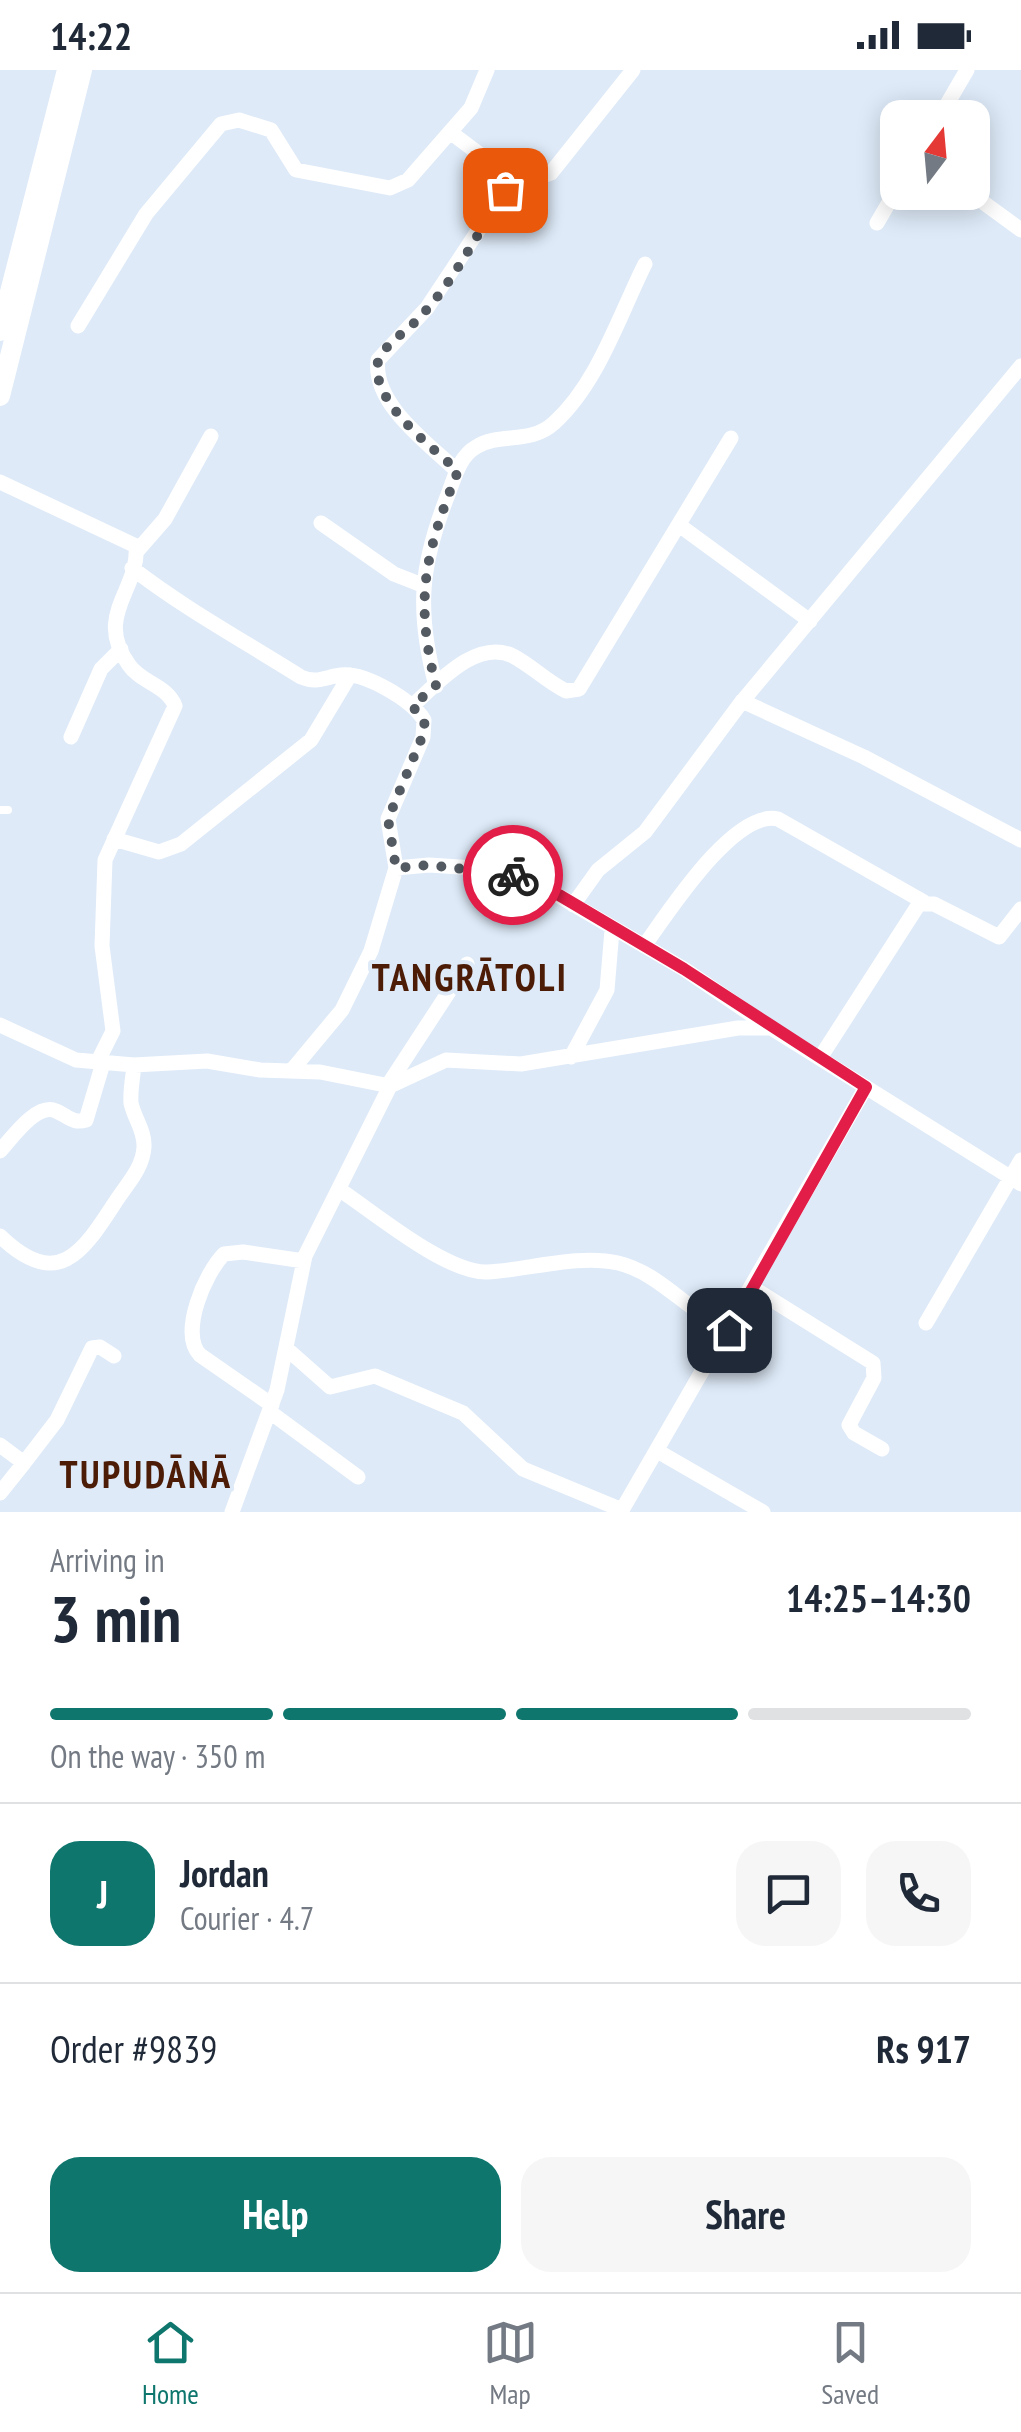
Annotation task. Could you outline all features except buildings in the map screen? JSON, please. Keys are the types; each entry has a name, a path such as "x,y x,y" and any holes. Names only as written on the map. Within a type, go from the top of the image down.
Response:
{"main road":[{"path":"0,331 67,70"},
{"path":"0,396 82,70"}],"street":[{"path":"78,326 146,214 221,124 240,120 270,130 296,170 390,188 408,180 475,102 487,70"},
{"path":"458,471 395,407 380,386 378,360 428,308 505,190 517,182 551,173 632,70"},
{"path":"949,100 967,70"},
{"path":"450,132 517,182"},
{"path":"990,207 1021,230"},
{"path":"878,223 885,210"},
{"path":"436,686 425,644 422,585 436,524 458,471 480,444 530,438 556,422 581,394 645,264"},
{"path":"573,905 598,870 645,832 742,701 1021,366"},
{"path":"0,1151 42,1110 53,1109 76,1122 86,1120 100,1063 113,1031 101,908 106,860 175,706 167,693 135,672 120,649 116,612 138,550 166,519 211,436"},
{"path":"412,706 470,659 492,651 514,657 566,691 579,689 633,594 732,438"},
{"path":"0,482 126,538 138,550"},
{"path":"321,523 394,574 422,585"},
{"path":"680,525 810,622"},
{"path":"132,568 182,605 223,625 302,677 316,681 350,676 412,706 424,720 425,730 388,819 396,868 355,987 335,1020 292,1070"},
{"path":"71,737 101,669 120,649"},
{"path":"114,839 159,852 181,844 311,740 350,676"},
{"path":"742,701 849,749 1021,840"},
{"path":"644,946 713,857 743,828 765,817 778,819 924,902 999,937 1021,910"},
{"path":"396,868 429,865 490,869 540,885 1016,1180"},
{"path":"820,1058 914,910 924,902"},
{"path":"571,1057 607,990 612,930"},
{"path":"232,1512 271,1408 288,1349 304,1261 389,1086 467,964"},
{"path":"0,1026 48,1050 100,1063 188,1060 292,1070 389,1086 446,1060 506,1066 738,1028 772,1028"},
{"path":"0,1236 26,1257 50,1263 75,1258 88,1245 144,1153 144,1134 130,1097 134,1064"},
{"path":"288,1349 330,1387 375,1376 463,1412 523,1468 618,1511 626,1508 866,1087"},
{"path":"926,1323 1016,1180 1021,1160"},
{"path":"340,1190 460,1265 483,1272 614,1262 670,1290 699,1316 729,1330"},
{"path":"304,1261 243,1252 224,1254 204,1285 192,1332 195,1350 358,1477"},
{"path":"752,1288 873,1363 874,1378 849,1425 854,1434 882,1449"},
{"path":"0,1493 57,1420 92,1348 114,1356"},
{"path":"0,1445 24,1463"},
{"path":"659,1452 762,1512"}],"way so far":[{"path":"505,190 438,294 418,320 383,352 377,374 380,386 395,407 458,471 436,524 425,564 422,618 436,686 412,706 424,720 425,730 388,819 396,868 429,865 490,869 513,875"}],"district":[{"name":"TANGRĀTOLI","path":"470,978"},
{"name":"TUPUDĀNĀ","path":"146,1475"}],"route":[{"path":"513,875 559,895 684,969 866,1087 729,1330"}]}
